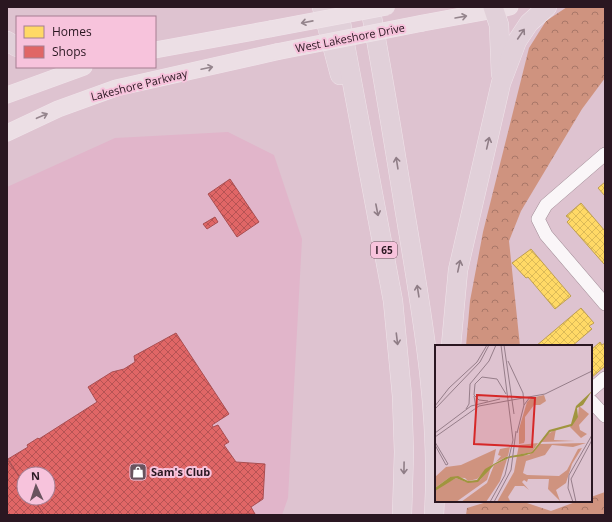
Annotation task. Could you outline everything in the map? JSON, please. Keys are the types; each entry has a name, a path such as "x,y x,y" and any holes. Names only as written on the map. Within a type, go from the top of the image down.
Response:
{"highway":[{"path":"322,7 371,180"},
{"name":"I 65","path":"338,7 371,180 391,294 399,350 404,452 402,515"},
{"name":"I 65","path":"370,7 423,318 432,410 435,502"},
{"path":"451,345 458,270 501,83 517,41 528,23 547,7"},
{"path":"499,8 501,83"},
{"path":"7,41 16,46"}],"main road":[{"path":"156,50 387,7"},
{"name":"West Lakeshore Drive","path":"276,52 499,8"},
{"name":"Lakeshore Parkway","path":"7,133 51,112 116,88 276,52"},
{"path":"7,95 81,68"}],"street":[{"path":"604,301 546,235 538,219 546,205 605,154"},
{"path":"592,389 605,378"},
{"path":"592,402 605,416"}],"shaded area":[{"path":"228,132 274,155 302,239 288,498 282,515 7,515 7,187 115,138"}],"green space":[{"path":"567,7 605,7 605,78 582,109 521,211 509,241 520,345 466,345 470,301 483,232 529,48 546,21"},
{"path":"605,492 605,515 466,515 467,508 487,502 526,502 551,511 575,502 592,502 592,497"}],"building: Homes":[{"path":"605,182 605,196 598,188"},
{"path":"581,203 605,231 604,264 567,222 570,219 566,216"},
{"path":"531,249 571,296 555,309 528,277 526,278 512,263"},
{"path":"581,308 594,323 589,326 592,329 573,345 537,345"},
{"path":"600,342 602,345 605,343 605,366 592,377 592,349"}],"building: Shops":[{"path":"230,179 259,222 237,237 208,194"},
{"path":"215,217 218,222 207,229 203,224"},
{"path":"176,333 229,414 212,425 213,427 218,425 229,442 224,445 236,462 265,464 263,499 251,507 255,514 44,515 38,506 56,506 56,466 16,466 16,472 8,459 28,447 27,445 97,402 88,387 112,372 124,369 135,362 134,356"},
{"path":"7,459 16,472 16,506 38,506 44,515 7,515"}],"place":[{"name":"Sam's Club","path":"138,472"}]}
